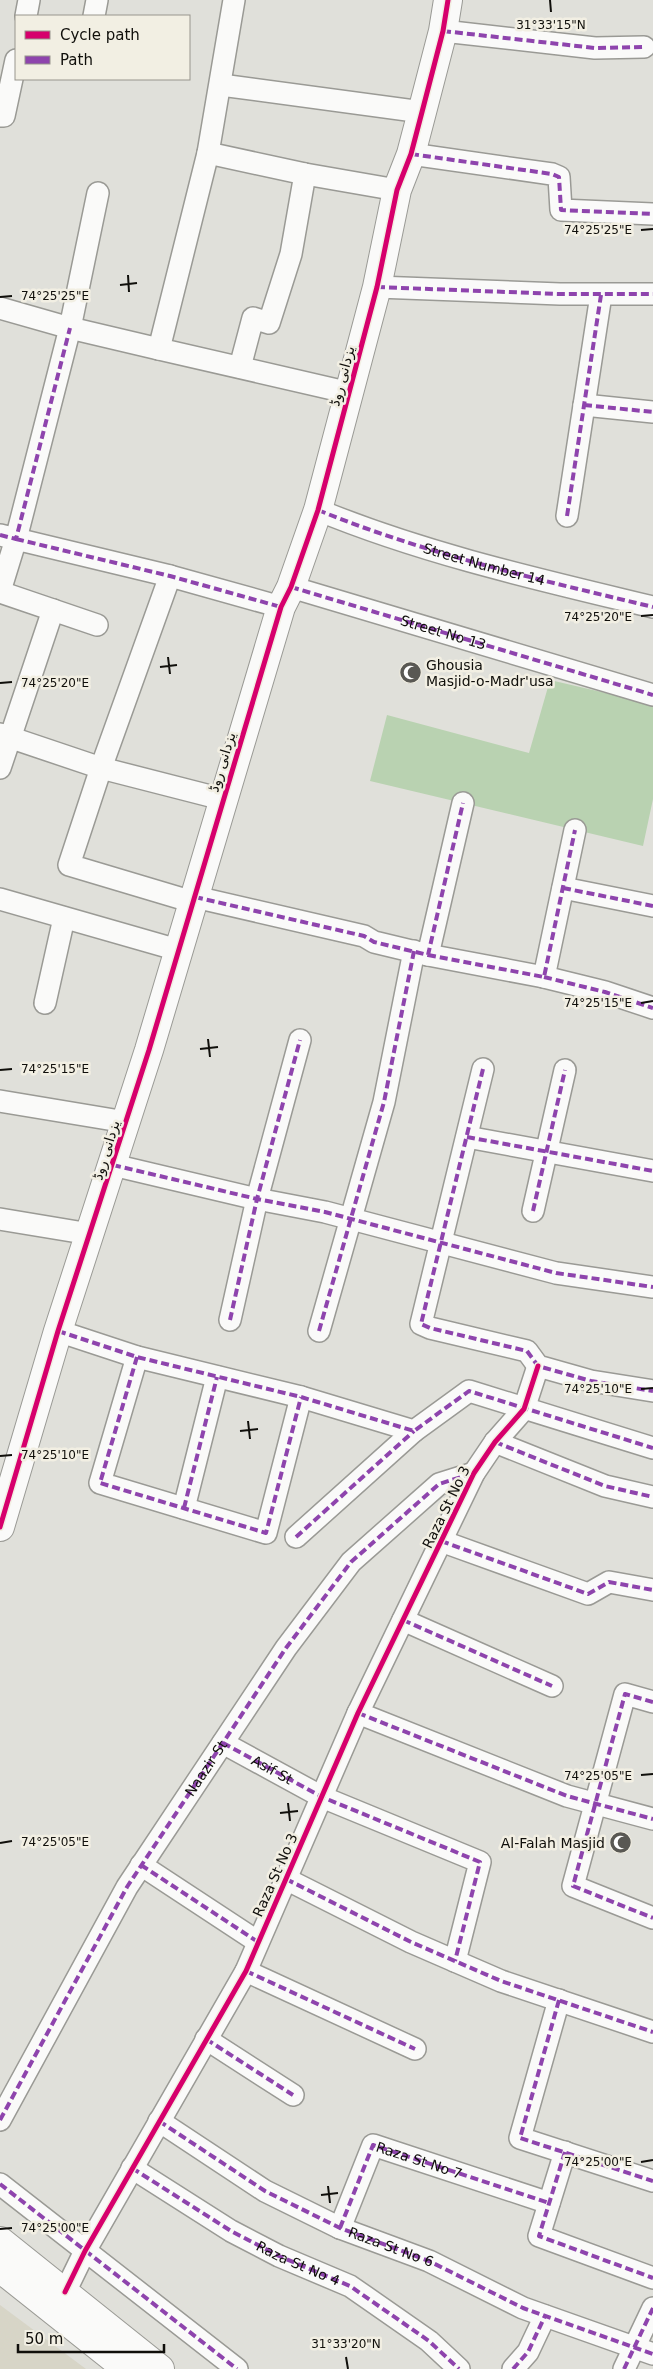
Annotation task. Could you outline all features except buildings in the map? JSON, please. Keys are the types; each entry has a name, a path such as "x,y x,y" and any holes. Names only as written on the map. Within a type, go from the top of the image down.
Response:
{"street":[{"path":"26,15 29,0"},
{"path":"94,15 97,0"},
{"path":"158,349 208,153 222,85 234,0"},
{"name":"یزدانی روڈ","path":"0,1527 9,1466 58,1331 113,1165 194,900 222,799 286,597 318,510 377,287 397,190 411,154 443,31 447,0"},
{"path":"443,31 595,48 644,47"},
{"path":"0,116 4,116 15,65"},
{"path":"222,85 422,112"},
{"path":"208,153 305,174 397,190"},
{"path":"411,154 552,174 559,177 561,184 561,210 653,214"},
{"path":"240,367 252,318 269,324 291,254 305,174"},
{"path":"97,625 0,592 8,537 70,328 98,193"},
{"path":"377,287 601,295 653,294"},
{"path":"566,516 601,295"},
{"path":"0,308 70,328 350,392"},
{"path":"584,405 653,412"},
{"name":"Street Number 14","path":"318,510 372,532 548,581 653,607"},
{"name":"Street No 13","path":"8,537 170,576 286,597 653,695"},
{"path":"170,576 101,768 69,865 194,900 364,936 374,942 421,953 605,992 653,1008"},
{"path":"0,768 6,736 53,610"},
{"path":"6,736 101,768 222,799"},
{"path":"319,1331 384,1102 421,953 463,803"},
{"path":"544,978 575,830"},
{"path":"563,888 653,906"},
{"path":"0,899 178,950"},
{"path":"45,1003 64,918"},
{"path":"230,1320 257,1199 300,1040"},
{"path":"483,1069 421,1324 430,1328 527,1351 538,1366 591,1381 653,1391"},
{"path":"533,1211 565,1070"},
{"path":"0,1101 126,1122"},
{"path":"466,1137 653,1172"},
{"path":"113,1165 257,1199 350,1218 556,1273 653,1287"},
{"path":"0,1219 90,1234"},
{"path":"58,1331 137,1357 301,1397 414,1431"},
{"path":"137,1357 100,1483 266,1533 301,1397"},
{"path":"524,1409 538,1366"},
{"path":"184,1508 217,1377"},
{"path":"296,1537 414,1431 469,1391 653,1448"},
{"name":"Raza St No 3","path":"65,2292 85,2251 246,1971 358,1713 474,1473 495,1442 524,1409"},
{"path":"495,1442 605,1486 653,1497"},
{"name":"Naazir St","path":"0,2120 127,1887 286,1648 351,1562 439,1484 474,1473"},
{"path":"441,1541 588,1594 608,1582 653,1590"},
{"path":"403,1620 552,1686"},
{"path":"653,1702 624,1694 573,1886 653,1918"},
{"path":"358,1713 567,1796 653,1819"},
{"name":"Asif St","path":"223,1743 322,1797 480,1862 455,1961"},
{"path":"141,1865 258,1942"},
{"path":"286,1879 411,1942 501,1981 653,2032"},
{"path":"246,1971 415,2049"},
{"path":"558,2000 520,2138 653,2181"},
{"path":"206,2039 293,2095"},
{"name":"Raza St No 6","path":"159,2121 265,2191 340,2228 429,2261 523,2308 644,2351"},
{"name":"Raza St No 7","path":"340,2228 373,2145 549,2203"},
{"path":"565,2152 538,2236 653,2278"},
{"name":"Raza St No 4","path":"132,2168 231,2231 279,2256 350,2286 429,2341 459,2369"},
{"path":"0,2184 237,2369"},
{"path":"0,2241 160,2369"},
{"path":"0,2268 127,2369"},
{"path":"624,2369 644,2351 653,2308"},
{"path":"513,2369 528,2352 545,2316"}],"shaded area":[{"path":"0,2305 86,2369 0,2369"}],"green space":[{"path":"550,680 653,704 653,799 643,846 370,781 387,715 529,753"}],"marked path":[{"path":"443,31 595,48 644,47"},
{"path":"411,154 552,174 559,177 561,210 653,214"},
{"path":"377,287 560,294 653,294"},
{"path":"567,516 601,295"},
{"path":"0,535 16,539 70,328"},
{"path":"584,405 653,412"},
{"path":"318,510 359,526 441,553 653,607"},
{"path":"16,539 170,576 281,607"},
{"path":"291,587 653,695"},
{"path":"195,897 364,936 374,942 428,955 463,803"},
{"path":"428,955 544,977 575,830"},
{"path":"563,888 653,906"},
{"path":"319,1331 384,1102 414,951"},
{"path":"544,977 605,992 653,1008"},
{"path":"230,1320 257,1199 300,1040"},
{"path":"483,1069 421,1324 430,1328 527,1351 538,1366 591,1381 653,1391"},
{"path":"533,1211 565,1070"},
{"path":"467,1137 653,1171"},
{"path":"113,1165 257,1199 325,1212 556,1273 653,1287"},
{"path":"58,1331 137,1357 301,1397 414,1431 469,1391 653,1448"},
{"path":"137,1357 100,1483 266,1533 301,1397"},
{"path":"184,1508 217,1377"},
{"path":"296,1537 414,1431"},
{"path":"495,1442 605,1486 653,1497"},
{"path":"0,2120 127,1887 286,1648 351,1562 439,1484 474,1473"},
{"path":"441,1541 588,1594 609,1582 653,1590"},
{"path":"403,1620 552,1686"},
{"path":"653,1702 625,1694 573,1886 653,1918"},
{"path":"358,1713 567,1796 653,1819"},
{"path":"223,1743 322,1797 480,1862 455,1961"},
{"path":"141,1865 258,1942"},
{"path":"286,1879 411,1942 501,1981 653,2032"},
{"path":"246,1971 415,2049"},
{"path":"559,2000 520,2138 653,2181"},
{"path":"206,2039 293,2095"},
{"path":"159,2121 265,2191 340,2228 429,2261 523,2308 653,2354"},
{"path":"340,2228 373,2145 549,2203"},
{"path":"565,2152 539,2236 653,2278"},
{"path":"132,2168 231,2231 279,2256 350,2286 429,2341 459,2369"},
{"path":"0,2184 237,2369"},
{"path":"624,2369 653,2308"},
{"path":"513,2369 528,2352 545,2316"}],"cycle path":[{"path":"0,1527 58,1331 149,1050 281,607 291,587 318,510 377,287 397,190 411,154 443,31 448,0"},
{"path":"65,2292 85,2251 246,1971 358,1713 474,1473 495,1442 524,1409 538,1366"}],"place":[{"name":"Ghousia Masjid-o-Madr'usa","path":"410,673"},
{"name":"Al-Falah Masjid","path":"621,1843"}]}
